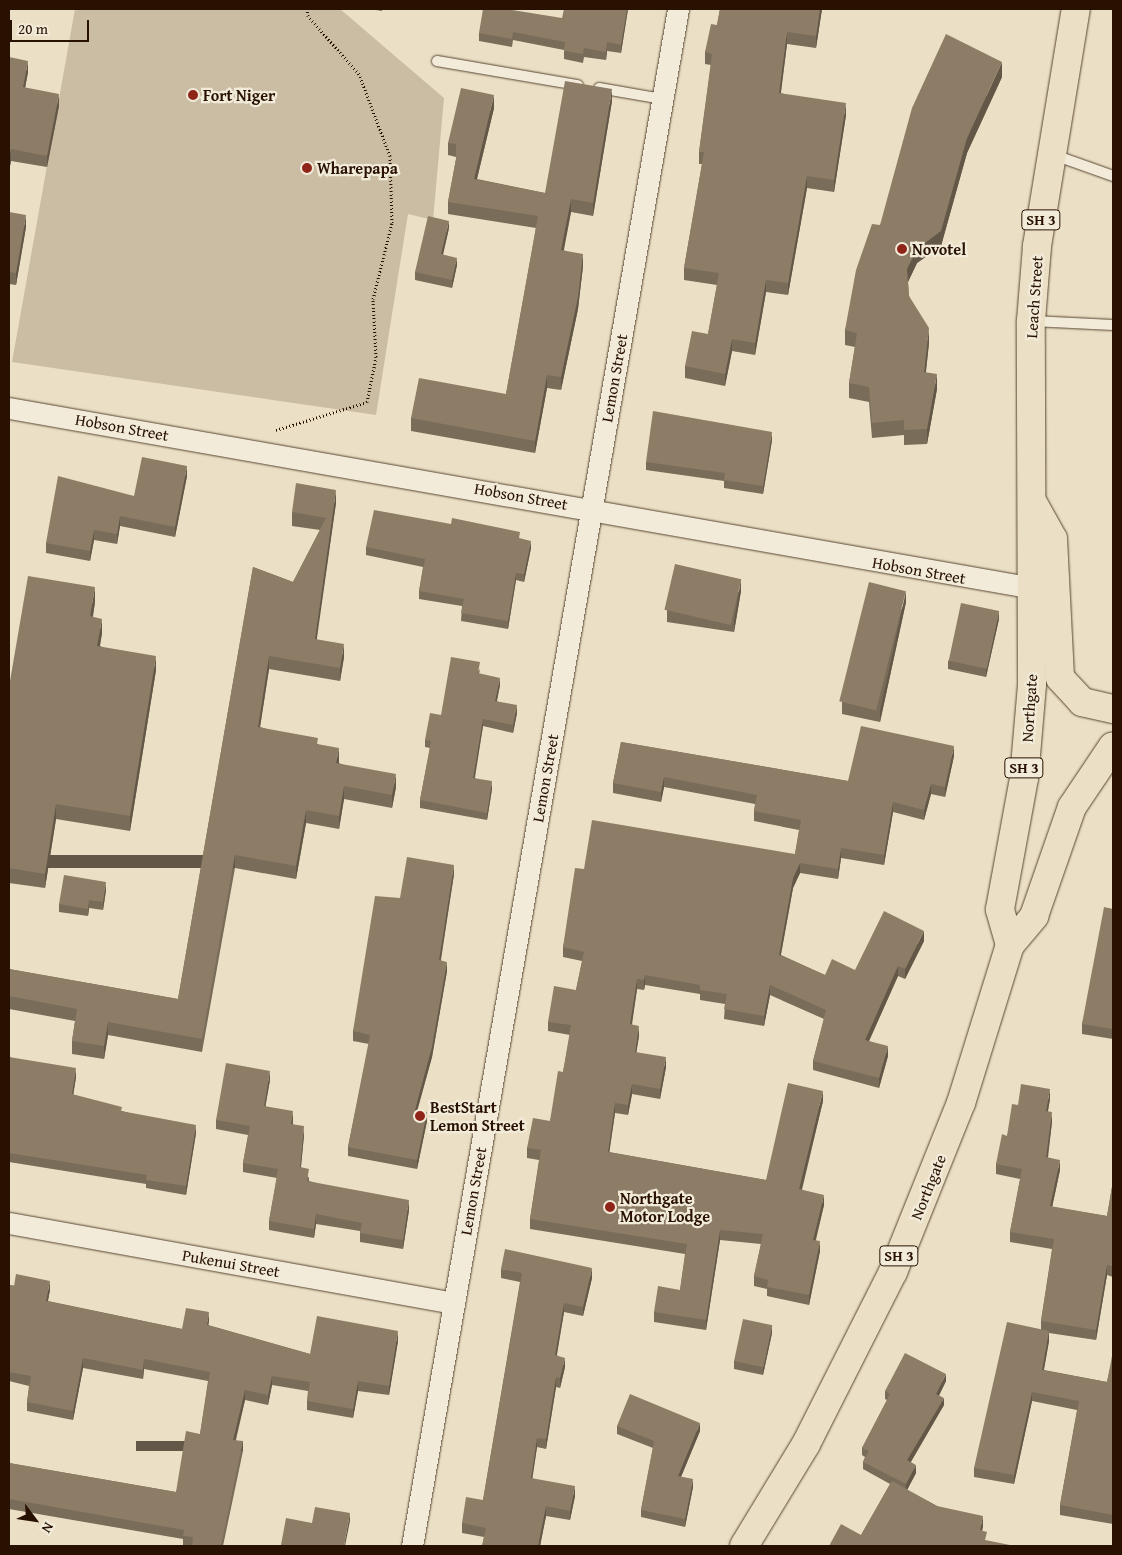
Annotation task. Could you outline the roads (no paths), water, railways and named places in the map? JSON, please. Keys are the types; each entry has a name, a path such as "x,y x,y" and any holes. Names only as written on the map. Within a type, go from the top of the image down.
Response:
{"highway":[{"name":"Leach Street","path":"1033,588 1031,321 1051,154 1076,9"},
{"path":"1032,502 1053,539 1060,678 1082,702 1113,709"},
{"name":"Northgate","path":"1010,945 1000,909 1024,778 1032,684 1033,588"},
{"name":"Northgate","path":"744,1546 806,1444 892,1272 961,1103 1010,945 1034,916 1072,807 1113,746"}],"street":[{"name":"Lemon Street","path":"412,1546 678,9"},
{"name":"Hobson Street","path":"9,408 242,447 591,511 1033,588"},
{"name":"Pukenui Street","path":"9,1223 454,1303"}],"lane":[{"path":"437,61 663,99"},
{"path":"1051,154 1113,176"},
{"path":"1031,321 1113,325"}],"place":[{"name":"Fort Niger","path":"193,95"},
{"name":"Wharepapa","path":"307,168"},
{"name":"Novotel","path":"902,249"},
{"name":"BestStart Lemon Street","path":"420,1116"},
{"name":"Northgate Motor Lodge","path":"610,1207"}]}
